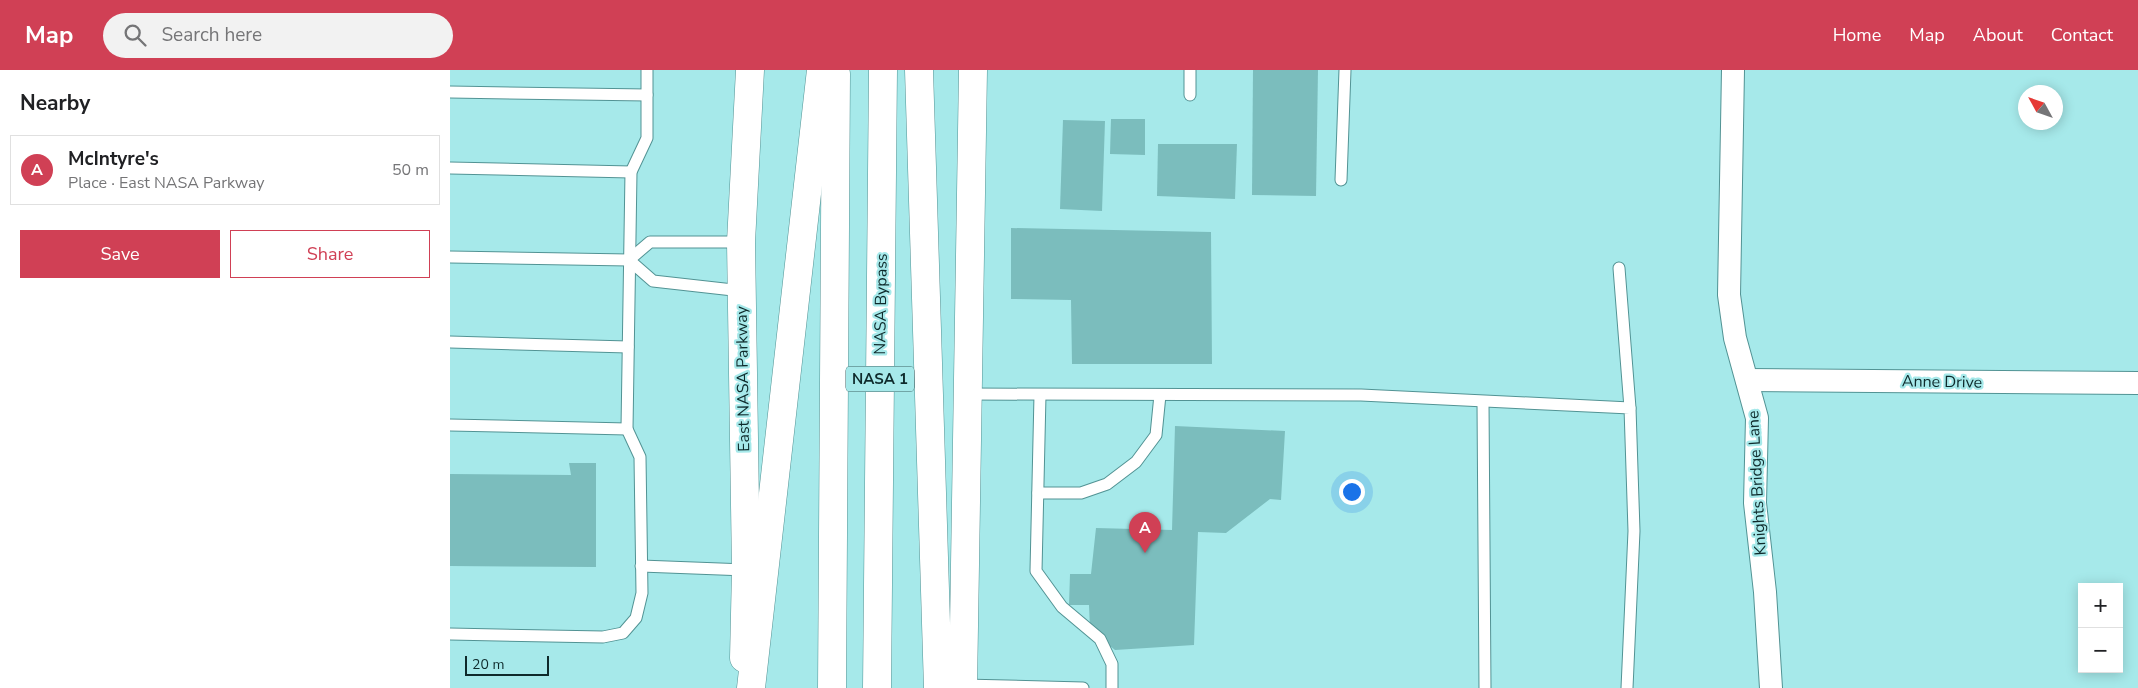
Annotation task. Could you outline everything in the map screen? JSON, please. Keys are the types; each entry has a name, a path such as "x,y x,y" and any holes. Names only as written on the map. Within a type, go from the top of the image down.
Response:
{"main road":[{"name":"East NASA Parkway","path":"744,688 746,570 741,242 750,70"},
{"path":"751,688 821,70"},
{"name":"NASA 1","path":"832,688 836,70"},
{"name":"NASA Bypass","path":"877,688 883,70"},
{"path":"919,70 954,687"},
{"path":"954,687 966,394 973,70"}],"street":[{"name":"Knights Bridge Lane","path":"1732,70 1729,295 1735,338 1757,418 1755,502 1765,592 1771,688"},
{"name":"Anne Drive","path":"1747,380 2138,383"}],"lane":[{"path":"450,634 603,637 623,633 636,618 642,593 640,457 627,429 629,260 631,172 647,138 647,70"},
{"path":"1190,70 1190,95"},
{"path":"1341,180 1345,70"},
{"path":"450,92 647,96"},
{"path":"450,168 631,172"},
{"path":"629,260 650,242 741,242"},
{"path":"450,257 629,260 653,282 742,291"},
{"path":"1620,268 1630,408 1634,531 1628,688"},
{"path":"450,342 628,347"},
{"path":"966,394 1361,395 1630,408"},
{"path":"1040,395 1036,571 1062,606 1100,639 1112,664 1112,688"},
{"path":"1038,493 1081,493 1107,484 1136,462 1156,435 1160,395"},
{"path":"1483,402 1485,688"},
{"path":"450,425 627,429"},
{"path":"641,566 746,570"},
{"path":"954,687 1083,688"}],"building":[{"path":"1253,70 1318,70 1316,196 1252,195"},
{"path":"1111,119 1145,119 1145,155 1110,154"},
{"path":"1063,120 1105,121 1102,211 1060,209"},
{"path":"1158,144 1237,144 1235,199 1157,196"},
{"path":"1011,228 1211,232 1212,364 1072,364 1071,300 1011,299"},
{"path":"1175,426 1285,431 1281,500 1270,499 1226,533 1198,532 1194,645 1115,650 1090,630 1089,605 1069,605 1070,574 1091,574 1096,528 1172,530"},
{"path":"569,463 596,463 596,567 450,566 450,474 571,475"}],"place":[{"name":"McIntyre's","path":"1145,553"}]}
